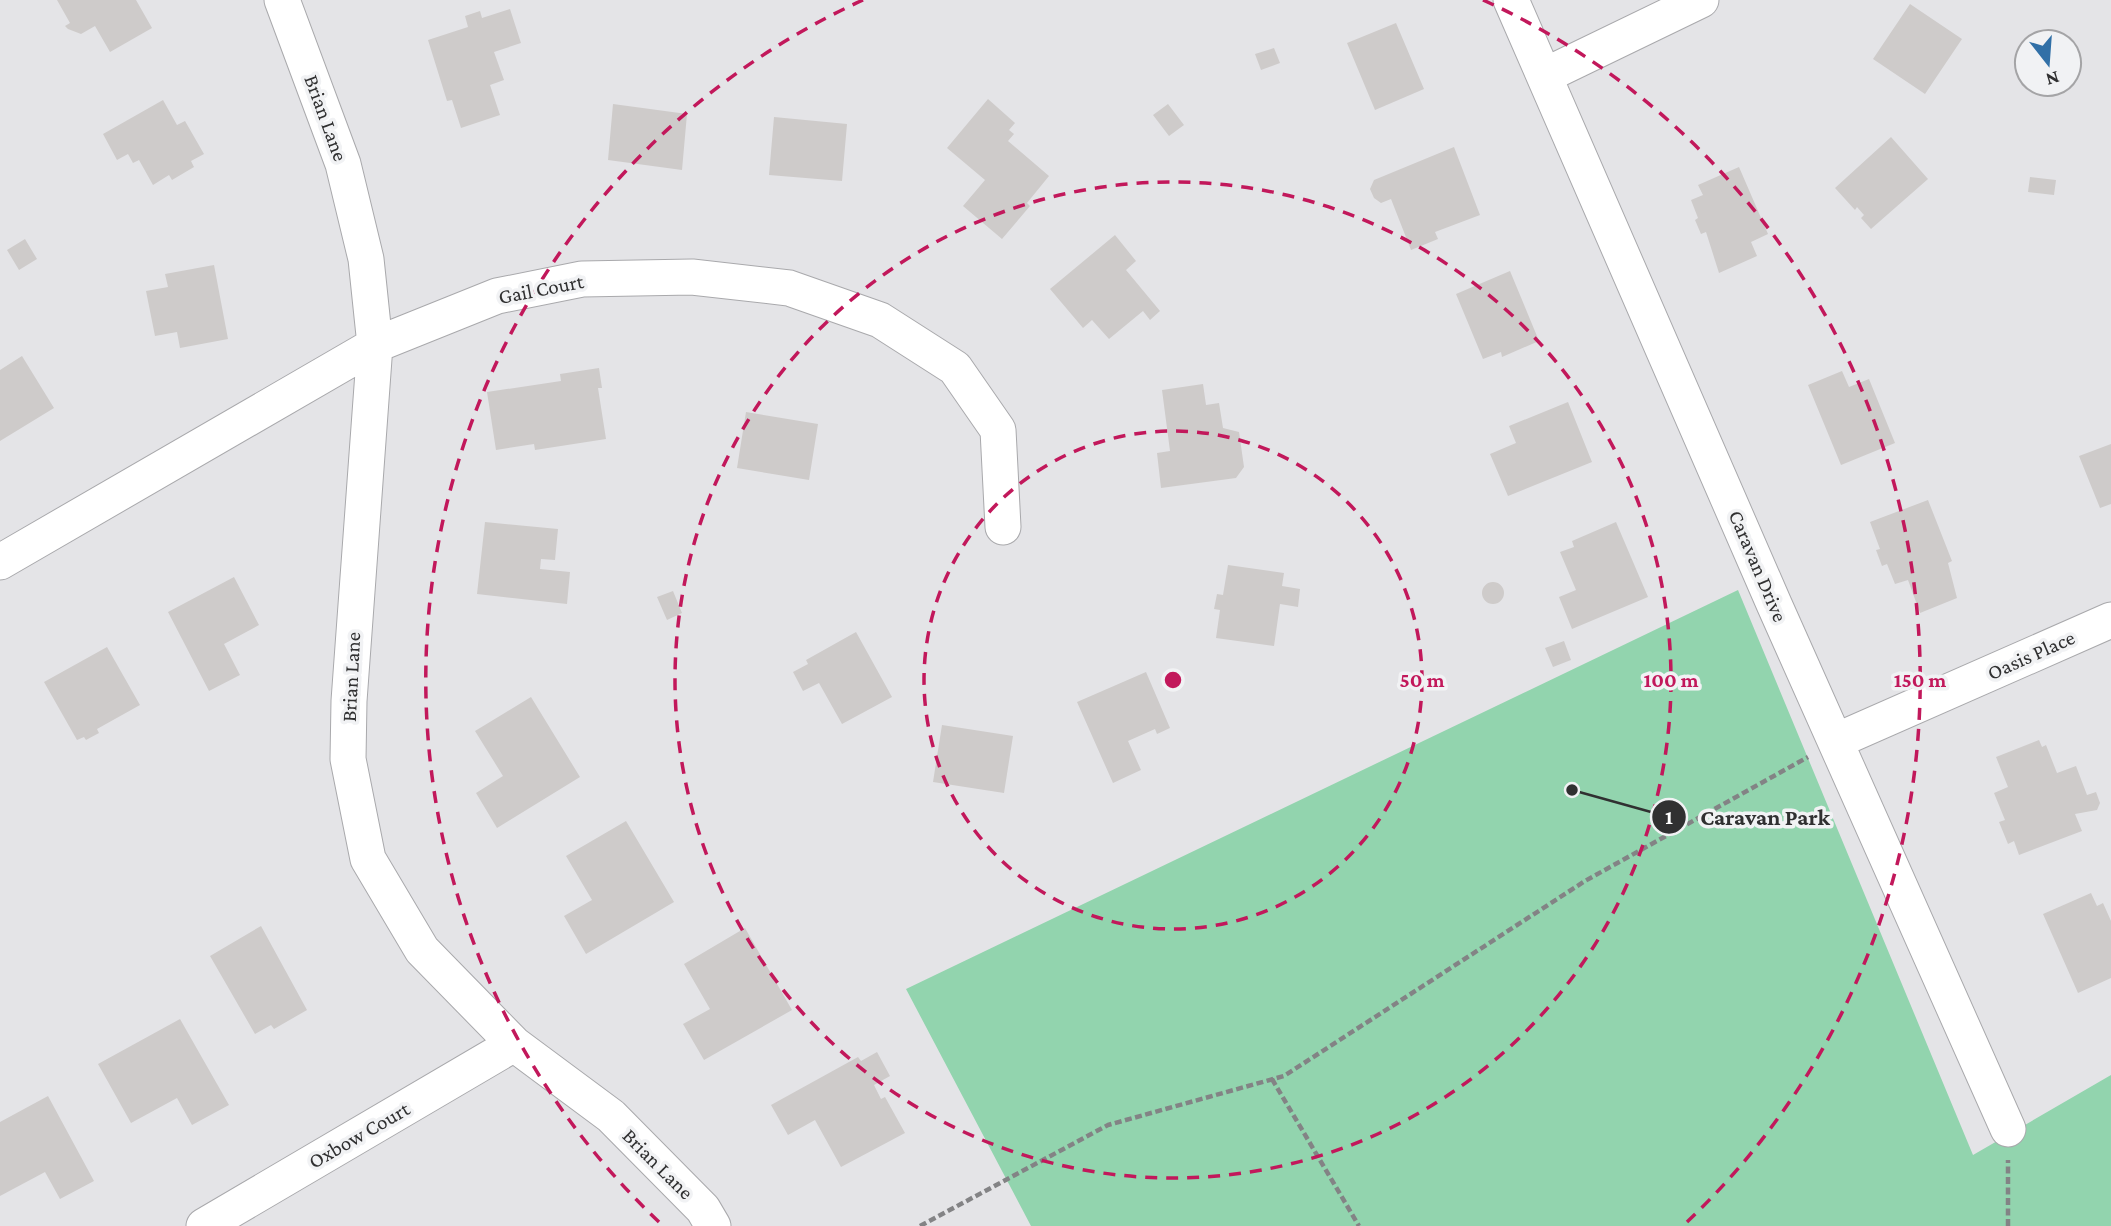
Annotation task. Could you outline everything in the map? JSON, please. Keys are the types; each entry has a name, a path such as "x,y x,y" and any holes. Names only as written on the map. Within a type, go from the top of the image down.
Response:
{"street":[{"name":"Brian Lane","path":"282,0 343,164 366,260 375,345 349,701 350,772 368,859 422,950 514,1044 611,1116 703,1209 713,1226"},
{"name":"Caravan Drive","path":"1511,0 2008,1129"},
{"path":"1546,75 1701,0"},
{"name":"Gail Court","path":"0,562 375,345 497,296 582,279 692,276 789,288 880,320 955,368 998,430 1003,527"},
{"name":"Oasis Place","path":"1836,741 2111,620"},
{"name":"Oxbow Court","path":"204,1226 514,1044"}],"path":[{"path":"920,1226 1108,1125 1284,1076 1585,881 1836,741"},
{"path":"1272,1079 1359,1226"},
{"path":"2008,1129 2008,1226"}],"green space":[{"path":"1738,590 1973,1155 2111,1075 2111,1226 1031,1226 906,989"}],"building":[{"path":"57,0 136,0 152,28 110,52 95,26 81,34 68,29 65,26 70,23"},
{"path":"1910,4 1962,39 1925,94 1873,59"},
{"path":"510,9 521,43 494,52 504,80 490,85 500,115 461,128 452,100 447,101 428,40 468,27 465,16 480,11 482,18"},
{"path":"1396,23 1424,89 1375,110 1347,43"},
{"path":"1274,48 1280,63 1261,70 1255,54"},
{"path":"988,99 1015,123 1009,130 1014,134 1008,141 1049,176 1027,203 1030,206 1002,239 963,206 985,180 947,148"},
{"path":"163,100 177,125 185,121 204,154 191,161 194,167 172,180 169,175 153,185 139,160 133,163 128,154 117,160 103,134"},
{"path":"613,104 687,114 682,170 608,160"},
{"path":"1168,104 1184,125 1169,136 1153,115"},
{"path":"774,117 847,124 842,181 769,175"},
{"path":"1891,137 1928,179 1871,229 1861,218 1864,215 1857,207 1855,210 1835,188"},
{"path":"1454,147 1480,215 1435,232 1438,239 1411,250 1391,199 1381,203 1374,198 1370,189 1374,180"},
{"path":"1739,167 1768,234 1751,242 1757,256 1719,273 1706,232 1701,234 1695,220 1698,218 1691,200 1703,195 1698,185"},
{"path":"2030,177 2056,180 2054,195 2028,192"},
{"path":"1115,235 1136,261 1126,270 1160,311 1150,320 1143,311 1109,339 1092,320 1083,328 1050,289"},
{"path":"25,239 37,259 19,270 7,250"},
{"path":"214,265 228,339 180,348 177,332 155,336 146,291 168,287 165,274"},
{"path":"1510,271 1539,341 1502,357 1501,352 1483,359 1456,294"},
{"path":"22,356 54,408 0,441 0,370"},
{"path":"599,368 602,388 598,388 606,439 535,450 534,444 496,450 487,392 561,381 560,374"},
{"path":"1842,371 1849,387 1869,379 1895,443 1841,465 1808,385"},
{"path":"1203,384 1206,405 1219,403 1223,428 1239,432 1244,467 1236,478 1161,488 1157,453 1170,451 1162,390"},
{"path":"1568,402 1592,462 1508,496 1490,454 1516,443 1509,426"},
{"path":"746,412 818,424 809,480 737,468"},
{"path":"2111,444 2111,504 2100,508 2079,456"},
{"path":"1928,500 1952,561 1948,563 1957,598 1920,613 1908,580 1895,584 1887,564 1882,566 1876,550 1880,549 1870,522"},
{"path":"485,522 558,529 555,560 541,559 540,569 570,572 567,604 477,594"},
{"path":"1616,522 1648,597 1572,629 1559,597 1576,590 1560,552 1574,547 1572,541"},
{"path":"1228,565 1284,573 1282,586 1300,589 1298,607 1280,604 1274,646 1216,638 1220,610 1214,609 1217,594 1223,595"},
{"path":"234,577 259,625 224,644 240,675 209,691 168,612"},
{"path":"1493,582 1503,589 1504,593 1497,603 1493,604 1483,597 1482,593 1489,583"},
{"path":"673,591 682,613 667,620 657,597"},
{"path":"856,632 892,697 842,724 819,683 803,691 793,672 808,664 806,660"},
{"path":"1564,641 1571,660 1553,667 1545,648"},
{"path":"107,647 140,705 97,729 99,733 86,740 84,737 77,740 44,682"},
{"path":"1146,672 1170,728 1157,734 1155,729 1128,741 1141,770 1113,783 1077,702"},
{"path":"531,697 580,777 497,828 476,793 503,776 475,731"},
{"path":"942,725 1013,736 1004,793 933,782"},
{"path":"2039,740 2042,747 2046,745 2057,773 2076,766 2087,795 2096,792 2100,803 2097,810 2075,814 2082,831 2019,855 2014,841 2008,844 1999,822 2005,820 1994,793 2008,787 1996,757"},
{"path":"626,821 674,902 586,954 564,916 592,900 566,856"},
{"path":"2091,893 2097,906 2103,903 2111,921 2111,978 2078,993 2043,914"},
{"path":"261,926 307,1010 274,1029 271,1025 255,1034 210,956"},
{"path":"745,928 792,1010 704,1060 683,1024 710,1009 684,964"},
{"path":"180,1019 229,1105 192,1125 177,1098 131,1123 98,1064"},
{"path":"877,1052 890,1076 874,1085 881,1099 885,1097 905,1133 841,1167 815,1120 788,1135 771,1105 858,1057 861,1061"},
{"path":"48,1096 94,1181 60,1199 45,1172 0,1196 0,1122"}],"place":[{"name":"Caravan Park","path":"1572,790"}]}
